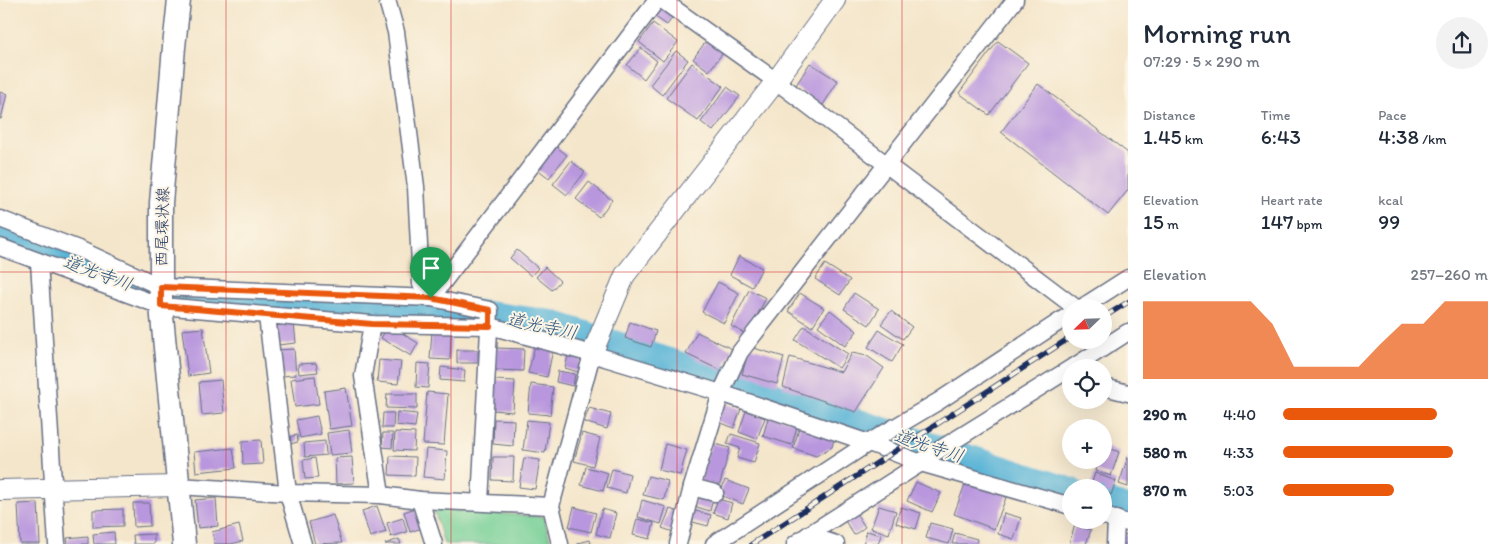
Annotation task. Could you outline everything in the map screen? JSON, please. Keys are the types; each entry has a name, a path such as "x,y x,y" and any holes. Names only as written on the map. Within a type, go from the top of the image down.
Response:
{"main road":[{"name":"西尾環状線","path":"179,0 161,203 161,296 184,544"}],"street":[{"path":"387,0 396,32 416,187 421,284 431,298"},
{"path":"431,298 657,0"},
{"path":"662,0 776,81 1064,299"},
{"path":"560,544 551,506 593,353 625,275 776,81 835,0"},
{"path":"678,544 692,487 721,392 740,352 1015,0"},
{"path":"0,219 81,250 161,296 431,298 490,320 721,392 924,460 1062,503"},
{"path":"0,247 39,262 161,296 267,316 372,324 490,320"},
{"path":"39,262 57,544"},
{"path":"1095,299 1128,278"},
{"path":"267,316 288,494 303,544"},
{"path":"480,502 490,320"},
{"path":"714,544 870,442 939,402 1062,320"},
{"path":"372,324 363,376 381,495"},
{"path":"1088,359 1128,332"},
{"path":"802,540 924,460 1062,376"},
{"path":"1112,388 1128,393"},
{"path":"0,490 178,486 288,494 381,495 420,500 551,506"},
{"path":"692,487 715,493"},
{"path":"420,500 434,544"},
{"path":"1115,544 1116,519"},
{"path":"802,540 836,544"}],"green space":[{"path":"434,509 544,517 551,544 444,544"}],"building":[{"path":"663,5 675,14 667,25 654,16"},
{"path":"653,23 678,42 663,61 639,42"},
{"path":"709,37 725,50 709,71 693,59"},
{"path":"998,41 1028,63 989,115 959,93"},
{"path":"641,48 657,61 644,79 627,65"},
{"path":"676,51 688,60 662,95 650,85"},
{"path":"692,63 723,86 698,121 666,98"},
{"path":"810,63 838,81 823,105 795,87"},
{"path":"1038,84 1128,153 1128,190 1108,215 1001,132"},
{"path":"727,87 740,96 713,131 701,122"},
{"path":"0,92 7,94 1,119 0,119"},
{"path":"553,144 567,155 549,178 536,168"},
{"path":"571,161 585,172 567,195 553,184"},
{"path":"589,182 612,200 599,217 576,199"},
{"path":"517,250 538,268 531,276 510,258"},
{"path":"739,256 762,268 752,287 730,275"},
{"path":"825,264 850,280 840,295 815,279"},
{"path":"545,267 560,281 552,290 536,277"},
{"path":"718,282 739,293 724,323 702,312"},
{"path":"749,290 766,298 747,335 731,326"},
{"path":"800,293 824,308 812,327 788,311"},
{"path":"854,293 879,309 869,325 844,309"},
{"path":"830,310 857,331 845,346 818,326"},
{"path":"891,311 912,327 903,339 881,324"},
{"path":"630,322 656,331 651,347 625,338"},
{"path":"294,323 296,343 278,345 275,326"},
{"path":"389,325 418,343 411,356 381,338"},
{"path":"804,326 848,354 839,368 795,340"},
{"path":"203,328 209,373 188,376 182,330"},
{"path":"879,330 903,344 892,362 868,347"},
{"path":"432,331 451,333 450,360 430,359"},
{"path":"697,332 732,349 722,371 686,354"},
{"path":"535,345 553,350 547,377 528,373"},
{"path":"750,347 784,357 777,384 742,374"},
{"path":"496,348 524,349 523,371 495,370"},
{"path":"294,349 296,375 281,376 278,350"},
{"path":"457,350 478,350 478,363 457,363"},
{"path":"852,353 867,356 884,368 856,412 783,387 790,357 841,372"},
{"path":"568,356 582,360 578,372 565,368"},
{"path":"379,360 401,362 398,384 377,382"},
{"path":"316,363 318,372 299,374 298,364"},
{"path":"417,363 430,364 428,388 416,387"},
{"path":"441,367 465,370 464,382 440,380"},
{"path":"558,371 575,374 573,386 556,382"},
{"path":"315,376 319,404 295,407 291,379"},
{"path":"221,380 224,413 202,415 199,382"},
{"path":"495,380 515,381 513,412 493,410"},
{"path":"531,384 553,387 550,415 528,413"},
{"path":"346,388 352,426 329,429 324,391"},
{"path":"427,392 448,394 444,445 423,444"},
{"path":"387,394 417,394 417,409 386,408"},
{"path":"721,402 741,409 734,428 714,420"},
{"path":"589,408 611,414 607,429 584,422"},
{"path":"746,411 765,418 757,439 739,432"},
{"path":"397,412 417,414 415,427 396,425"},
{"path":"383,413 394,413 393,428 382,428"},
{"path":"769,415 798,423 792,445 763,436"},
{"path":"317,416 321,434 300,438 296,420"},
{"path":"494,419 514,420 513,446 493,444"},
{"path":"527,420 549,422 545,453 523,450"},
{"path":"801,423 835,435 832,447 816,456 793,448"},
{"path":"349,430 352,453 330,455 327,433"},
{"path":"395,432 415,433 414,451 394,450"},
{"path":"383,433 393,433 392,448 382,447"},
{"path":"582,433 600,438 593,466 574,461"},
{"path":"731,434 760,443 754,463 737,458 740,448 727,444"},
{"path":"297,435 298,442 290,444 288,437"},
{"path":"261,440 263,464 243,465 242,441"},
{"path":"325,441 326,455 305,457 304,443"},
{"path":"711,443 730,448 719,487 700,482"},
{"path":"665,444 687,450 680,475 659,470"},
{"path":"233,448 236,468 196,472 194,452"},
{"path":"426,449 447,451 445,479 423,477"},
{"path":"1112,449 1119,452 1111,476 1095,471 1096,469 1112,469"},
{"path":"390,456 416,457 415,476 389,475"},
{"path":"352,457 354,483 336,484 335,458"},
{"path":"493,457 514,457 513,481 492,480"},
{"path":"1128,457 1128,487 1119,484"},
{"path":"315,458 318,478 305,479 303,460"},
{"path":"524,458 540,460 535,489 519,487"},
{"path":"586,467 608,473 603,491 581,485"},
{"path":"612,469 630,474 626,493 607,488"},
{"path":"1095,473 1111,479 1093,479"},
{"path":"648,476 668,481 664,500 643,495"},
{"path":"967,479 1007,495 994,529 954,514"},
{"path":"1112,479 1116,481 1112,492"},
{"path":"725,480 749,489 743,504 720,495"},
{"path":"916,482 941,493 932,512 907,501"},
{"path":"697,495 713,499 710,511 694,506"},
{"path":"216,498 218,526 198,528 195,500"},
{"path":"718,499 732,503 728,518 713,513"},
{"path":"642,500 666,507 661,524 638,517"},
{"path":"38,503 40,544 20,544 18,504"},
{"path":"133,503 149,503 150,526 134,527"},
{"path":"377,506 386,532 370,537 362,511"},
{"path":"879,506 896,511 889,534 871,528"},
{"path":"574,507 596,513 591,532 569,527"},
{"path":"901,507 921,513 916,529 896,523"},
{"path":"415,508 422,528 410,532 404,512"},
{"path":"123,509 123,526 93,527 93,510"},
{"path":"602,509 616,513 610,538 596,534"},
{"path":"670,509 684,514 676,533 662,528"},
{"path":"692,510 711,515 708,526 689,521"},
{"path":"856,513 865,527 854,535 845,521"},
{"path":"1004,513 1021,518 1014,539 998,534"},
{"path":"333,515 342,543 315,544 309,522"},
{"path":"403,518 407,532 391,537 387,523"},
{"path":"637,519 654,523 650,539 633,535"},
{"path":"930,523 953,529 949,544 926,538"},
{"path":"239,525 243,541 231,544 215,544 212,532"},
{"path":"1074,529 1091,530 1086,544 1069,544"},
{"path":"867,531 881,535 878,544 863,544"},
{"path":"114,532 115,544 94,544 93,534"},
{"path":"955,533 977,539 976,544 952,544"},
{"path":"154,534 154,544 134,544 133,535"},
{"path":"1128,534 1128,544 1123,544 1122,535"},
{"path":"88,536 88,544 68,544 67,538"},
{"path":"399,539 401,544 385,544"},
{"path":"590,540 591,544 578,544 578,543"}],"waterway":[{"name":"道光寺川","path":"0,236 133,287 151,291 356,309 432,308 550,324 1062,489"},
{"name":"道光寺川","path":"1112,505 1128,510"}],"railway":[{"path":"1112,312 1128,302"},
{"path":"752,544 1062,343"}],"route":[{"path":"161,287 296,292 431,298 490,310 490,326 372,324 161,306 161,287"}]}
